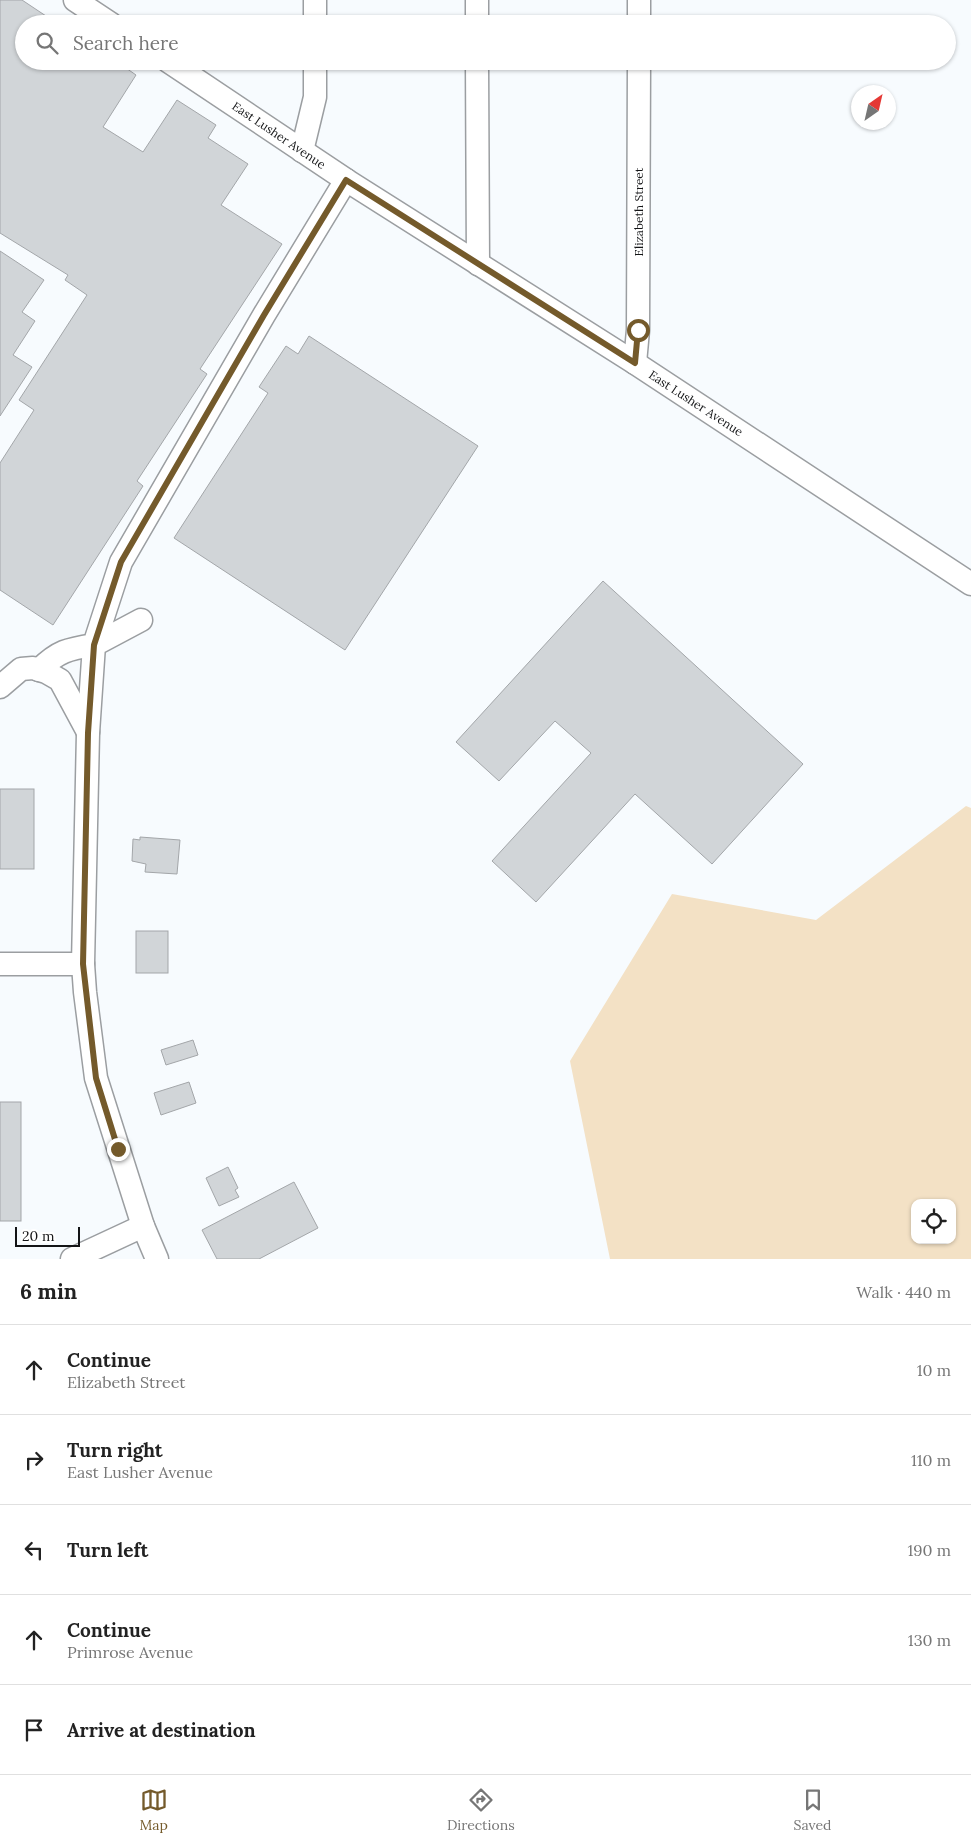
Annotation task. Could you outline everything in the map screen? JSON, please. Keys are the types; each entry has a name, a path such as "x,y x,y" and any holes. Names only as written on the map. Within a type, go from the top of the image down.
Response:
{"street":[{"path":"75,0 98,15"},
{"path":"315,0 315,15"},
{"path":"476,0 477,15"},
{"path":"639,0 639,15"},
{"name":"East Lusher Avenue","path":"182,70 346,180 635,363 971,584"},
{"path":"302,150 315,97 315,70"},
{"path":"477,70 478,264"},
{"name":"Elizabeth Street","path":"635,363 638,320 639,70"},
{"path":"157,1259 143,1226 96,1078 83,964 88,733 94,645 121,562 264,315 346,180"},
{"path":"39,670 52,656 69,649 94,645 141,620"},
{"path":"0,687 22,669 33,668 60,680 88,733"},
{"path":"0,964 83,964"},
{"path":"72,1259 143,1226"}],"shaded area":[{"path":"966,806 971,808 971,1259 610,1259 570,1061 672,894 816,920"}],"building":[{"path":"0,0 22,0 44,15 15,15 15,70 129,70 136,75 103,127 143,152 177,100 216,125 208,138 248,164 221,205 282,244 200,369 207,374 137,481 143,486 53,625 0,590 0,463 34,410 19,400 87,295 65,280 68,275 0,233"},
{"path":"0,251 44,280 22,312 35,321 13,355 32,367 0,416"},
{"path":"309,336 478,446 345,650 174,538 268,393 259,387 286,346 298,354"},
{"path":"603,581 803,764 712,864 635,794 536,902 492,861 591,753 555,721 499,781 456,742"},
{"path":"0,789 34,789 34,869 0,869"},
{"path":"140,837 180,840 177,874 145,872 146,864 132,861 133,839 140,840"},
{"path":"136,931 168,931 168,973 136,973"},
{"path":"193,1040 198,1055 166,1065 161,1050"},
{"path":"189,1082 196,1103 161,1115 154,1093"},
{"path":"0,1102 21,1102 21,1221 0,1221"},
{"path":"228,1167 238,1188 235,1190 239,1197 219,1206 206,1178"},
{"path":"294,1182 318,1228 259,1259 217,1259 202,1230"}],"route":[{"path":"118,1149 96,1078 83,964 88,733 94,645 121,562 264,315 346,180 635,363 638,330"}]}
